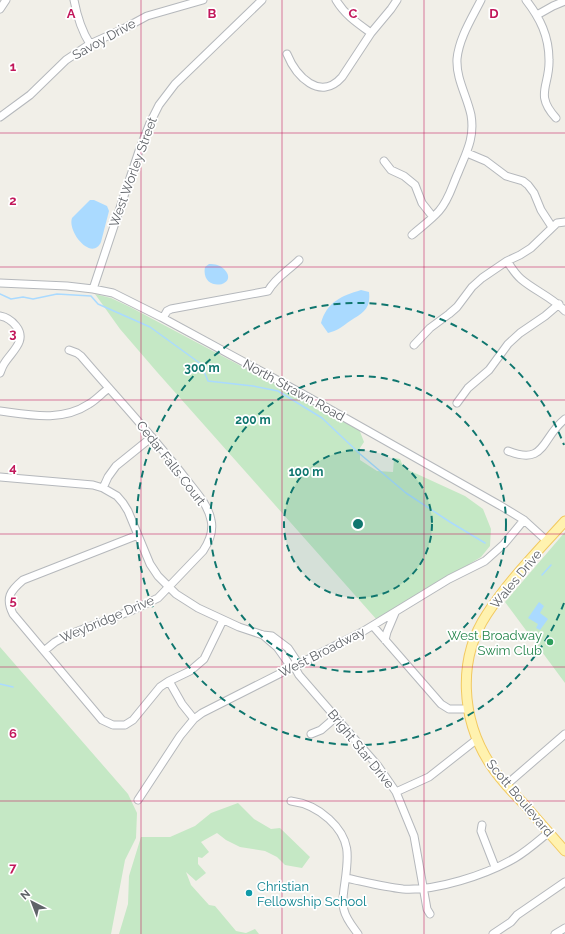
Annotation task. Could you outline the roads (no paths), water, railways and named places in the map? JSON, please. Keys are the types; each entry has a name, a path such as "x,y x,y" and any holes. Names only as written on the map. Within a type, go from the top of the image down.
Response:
{"main road":[{"path":"547,541 565,521"},
{"name":"Wales Drive","path":"467,709 466,673 469,657 478,630 486,615 503,591 547,541"},
{"name":"Scott Boulevard","path":"467,709 476,740 489,763 565,851"}],"street":[{"path":"0,9 6,0"},
{"path":"74,0 83,32 90,44"},
{"name":"Savoy Drive","path":"0,117 30,95 66,60 90,44 147,16 203,0"},
{"name":"West Worley Street","path":"93,289 140,148 159,105 175,84 262,0"},
{"path":"336,0 346,14 371,33"},
{"path":"286,54 290,62 308,82 322,88 330,87 336,84 342,77 371,33 397,0"},
{"path":"412,235 440,210 448,198 467,153 470,142 471,117 468,102 457,71 457,59 463,36 481,0"},
{"path":"526,0 543,26 548,42 549,70 545,82 544,99 549,111 556,118"},
{"path":"537,16 553,6 565,1"},
{"path":"467,153 486,161 506,176 523,181 528,185 543,214 552,227"},
{"path":"384,161 391,170 404,176 415,185 422,203 433,217"},
{"path":"414,346 430,328 456,307 472,287 507,261 531,248 557,223 565,222"},
{"path":"163,318 171,309 268,291 279,276 290,269 299,260"},
{"path":"507,261 519,278 559,304 565,311"},
{"name":"North Strawn Road","path":"0,283 93,289 113,293 163,318 301,393 501,506 524,520 547,541"},
{"path":"457,403 468,388 489,370 508,344 520,333 545,316 559,304"},
{"path":"0,316 4,316 14,322 21,337 18,346 3,365 0,373"},
{"name":"Cedar Falls Court","path":"69,350 81,356 152,437 202,501 211,520 212,528 208,543 203,551 169,587"},
{"path":"0,411 42,416 60,415 72,412 89,404 109,388"},
{"path":"508,451 524,456 541,450 555,429 565,419"},
{"path":"103,488 108,477 116,466 152,437"},
{"path":"0,477 86,484 103,488 117,496 128,511 138,535 150,564 158,576 188,602 224,620 204,659 190,671 160,686 133,720 125,725 113,726 102,720 13,614 10,607 9,598 12,592 23,580 138,535"},
{"name":"West Broadway","path":"138,800 180,736 194,719 208,709 373,626 449,579 485,561 504,544 524,520"},
{"name":"Weybridge Drive","path":"44,651 55,642 68,635 149,603 158,598 169,587"},
{"path":"385,640 390,622 396,612"},
{"name":"Bright Star Drive","path":"224,620 239,628 263,635 277,647 289,664 294,666 299,675 378,766 396,792 414,836 427,909 430,914"},
{"path":"373,626 441,704 449,709 467,709"},
{"path":"169,681 182,704 194,719"},
{"path":"311,734 321,730 336,717"},
{"path":"506,784 564,737"},
{"path":"396,792 429,777 476,740"},
{"path":"290,801 301,802 320,810 336,825 345,838 348,852 343,900 344,911 348,921 358,934"},
{"path":"482,825 481,832 495,868"},
{"path":"346,878 404,889 424,888 464,880 495,868 514,858 549,832"},
{"path":"493,934 511,922 517,915 565,882"},
{"path":"555,934 565,928"}],"water":[{"path":"90,200 94,200 107,206 109,211 101,242 97,247 92,249 81,243 71,224 72,218"},
{"path":"209,264 217,265 224,269 228,275 228,280 219,284 213,284 208,281 205,276 205,267"},
{"path":"361,290 369,292 369,303 365,310 340,328 328,333 321,323 327,310 341,298"},
{"path":"539,602 544,606 540,613 548,619 540,630 536,628 538,624 528,618"}],"waterway":[{"path":"0,294 11,299 23,297 33,299 57,294 91,296 98,304 150,327 201,364 208,381 253,386 278,391 322,418 360,454 406,493 485,543"},
{"path":"542,575 551,565"},
{"path":"0,684 13,687"}],"place":[{"name":"West Broadway Swim Club","path":"550,642"},
{"name":"Christian Fellowship School","path":"249,893"}]}
